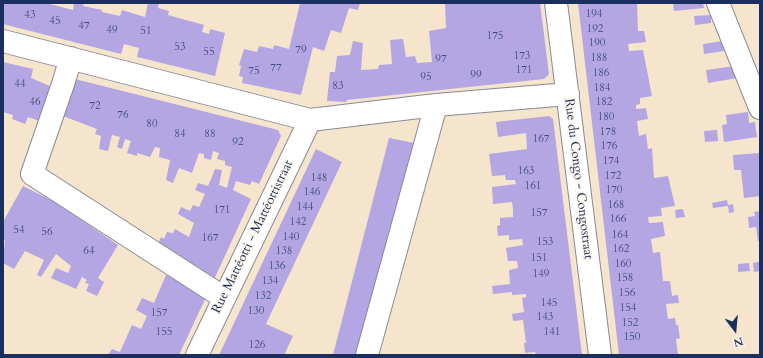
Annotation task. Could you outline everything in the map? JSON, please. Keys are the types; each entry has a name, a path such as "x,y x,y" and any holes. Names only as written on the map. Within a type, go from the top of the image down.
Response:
{"street":[{"name":"Rue du Congo - Congostraat","path":"556,3 600,355"},
{"path":"718,3 760,108"},
{"path":"3,41 310,120 436,105 568,94"},
{"path":"71,58 32,174 215,292 225,296"},
{"path":"367,355 436,105"},
{"name":"Rue Mattéotti - Mattéottistraat","path":"197,355 310,120"}],"building":[{"path":"3,3 46,3 73,10 74,3 84,3 83,6 102,10 102,12 120,16 122,10 145,17 148,3 159,3 158,8 169,11 168,15 204,25 202,32 209,34 210,29 225,33 215,76 137,57 139,48 124,44 121,54 3,24"},
{"path":"300,3 360,3 358,10 349,8 341,33 331,30 324,51 313,47 301,95 242,83 243,77 239,76 241,66 239,65 244,49 257,52 259,46 273,49 274,45 289,49"},
{"path":"445,3 540,3 549,74 544,79 347,100 346,102 327,101 330,72 335,72 337,56 350,55 353,41 363,43 361,70 378,69 379,65 392,64 390,40 403,39 406,57 415,56 417,63 432,62 429,31 446,28"},
{"path":"578,3 637,3 638,31 644,31 646,42 628,44 629,51 643,50 652,96 640,98 640,104 636,105 636,109 646,108 648,119 637,121 639,136 646,134 648,149 652,148 654,178 668,176 675,206 661,208 662,216 648,217 649,223 663,222 665,236 651,239 653,253 660,252 663,281 670,281 672,296 678,295 679,303 666,304 668,319 675,318 676,325 678,325 680,338 676,339 678,355 619,355"},
{"path":"673,3 703,3 704,8 674,11"},
{"path":"711,15 711,23 695,25 694,16"},
{"path":"723,41 724,51 704,54 703,44"},
{"path":"3,62 33,69 31,78 57,89 42,122 28,117 25,124 12,119 13,115 3,112"},
{"path":"735,66 737,78 708,83 706,70"},
{"path":"71,78 278,130 281,136 259,184 252,181 250,185 236,181 233,190 251,199 212,284 155,250 161,237 164,239 167,232 173,233 175,229 189,237 194,223 178,214 181,207 190,211 193,205 199,207 205,194 195,190 198,183 208,186 215,169 222,170 219,185 227,188 232,167 225,165 225,161 217,159 219,153 213,151 211,160 204,158 204,154 199,153 192,173 179,168 173,183 166,180 170,160 159,157 160,148 155,147 150,157 137,153 137,156 127,153 131,141 125,139 122,149 117,147 120,137 112,135 108,151 99,149 101,136 95,134 97,129 63,116"},
{"path":"748,112 749,123 755,122 757,137 724,142 722,125 727,124 726,115"},
{"path":"549,116 553,119 582,355 536,355 535,352 525,353 524,343 526,343 523,320 513,321 512,314 524,312 522,298 526,297 526,294 512,295 512,292 493,294 492,286 510,284 509,270 518,268 517,261 508,261 506,248 523,245 522,239 509,240 509,235 498,236 497,226 500,225 500,218 513,217 513,209 512,202 493,204 492,187 516,184 515,180 506,180 505,175 492,176 489,154 527,149 526,133 498,137 496,122"},
{"path":"717,130 718,141 705,142 704,131"},
{"path":"389,138 414,143 359,355 333,355"},
{"path":"316,149 342,162 266,324 293,336 284,355 219,355"},
{"path":"760,153 760,196 744,198 741,170 734,170 733,155"},
{"path":"23,186 55,202 118,245 98,278 104,282 97,296 86,291 89,284 85,283 87,280 82,277 76,289 51,278 56,268 68,273 71,266 56,254 41,277 37,275 44,260 25,251 14,269 3,263 5,240 3,238 3,222"},
{"path":"727,200 728,205 733,204 734,212 729,213 728,206 713,208 712,203"},
{"path":"683,209 685,217 676,218 675,210"},
{"path":"760,211 760,241 758,241 756,227 749,228 748,217 755,216 754,212"},
{"path":"760,262 760,271 754,272 753,263"},
{"path":"749,263 750,271 738,272 738,264"},
{"path":"166,275 207,295 179,355 108,355 112,349 120,352 132,325 141,329 147,316 136,310 142,298 154,303"}]}
